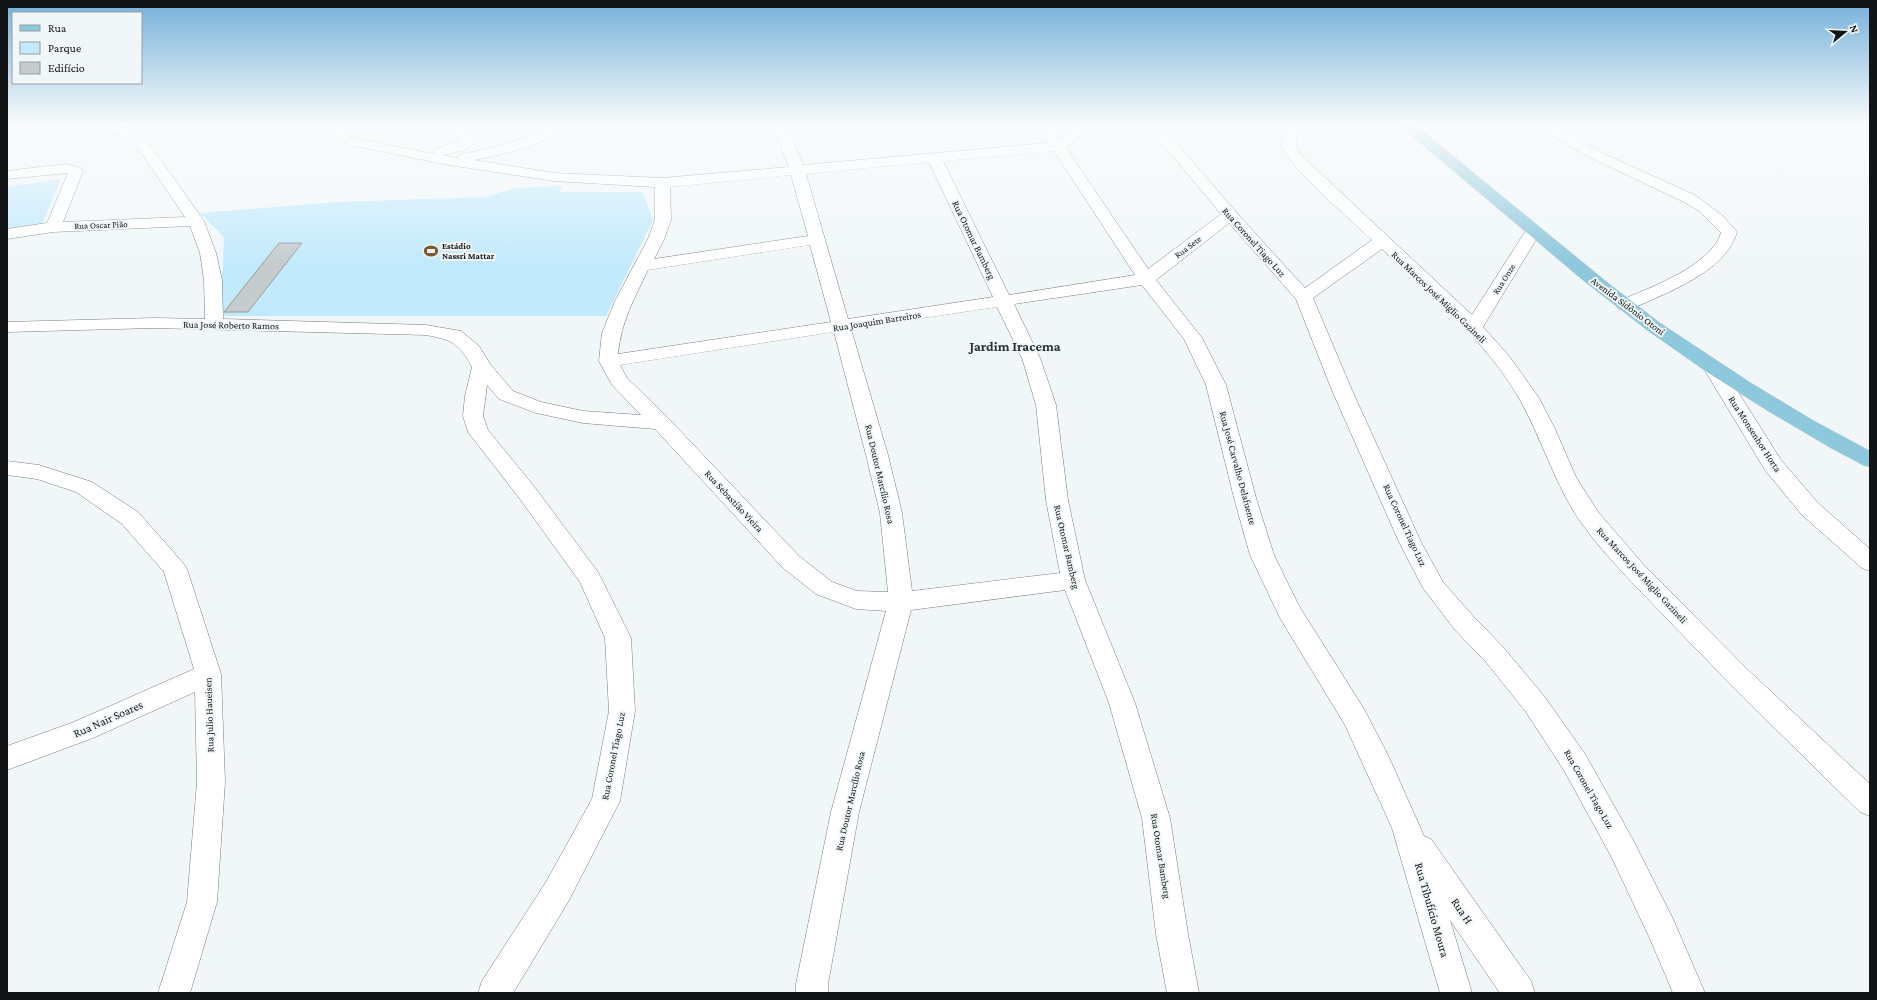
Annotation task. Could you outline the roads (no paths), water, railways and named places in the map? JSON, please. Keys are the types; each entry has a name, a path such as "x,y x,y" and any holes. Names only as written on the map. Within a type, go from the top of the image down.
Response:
{"main road":[{"name":"Avenida Sidônio Otoni","path":"1462,171 1567,259 1625,305 1714,368 1835,442 1870,460"}],"street":[{"path":"7,175 42,171"},
{"path":"53,227 75,171"},
{"path":"161,171 196,221 208,253 213,280 214,324"},
{"path":"513,171 554,177 662,184 811,171"},
{"name":"Rua Otomar Bamberg","path":"940,171 1030,358 1046,405 1057,500 1073,580 1122,703 1156,818 1172,934 1183,993"},
{"name":"Rua José Carvalho Delafuente","path":"1075,171 1146,279 1193,338 1216,385 1245,498 1262,555 1289,611 1354,717 1374,755 1407,828"},
{"name":"Rua Coronel Tiago Luz","path":"1192,171 1230,215 1304,297 1342,388 1410,542 1435,588 1464,623 1495,655 1535,704 1575,763 1622,848 1662,930 1689,993"},
{"name":"Rua Marcos José Miglio Gazineli","path":"1310,171 1382,241 1474,327 1502,360 1529,398 1545,429 1565,477 1590,518 1635,570 1738,676 1870,802"},
{"path":"1625,305 1675,282 1706,263 1726,243 1729,232 1720,220 1691,200 1627,171"},
{"name":"Rua Doutor Marcílio Rosa","path":"798,172 818,239 840,326 877,455 891,513 901,602 845,812 812,984 812,993"},
{"path":"608,361 611,334 624,301 656,239 663,220 662,184"},
{"name":"Rua Sete","path":"1146,279 1230,215"},
{"name":"Rua Oscar Pião","path":"7,234 53,227 196,221"},
{"name":"Rua Onze","path":"1474,327 1534,230"},
{"path":"643,266 818,239"},
{"path":"1304,297 1382,241"},
{"name":"Rua Joaquim Barreiros","path":"608,361 1004,302 1146,279"},
{"name":"Rua José Roberto Ramos","path":"7,327 102,324 214,324 426,330 454,335 472,350 482,367"},
{"name":"Rua Sebastião Vieira","path":"608,361 619,381 661,423 791,562 824,588 856,600 901,602 1073,580"},
{"path":"482,367 506,395 536,407 583,416 661,423"},
{"name":"Rua Coronel Tiago Luz","path":"482,367 475,396 473,416 478,432 528,494 590,578 618,638 622,711 606,801 557,892 494,993"},
{"name":"Rua Monsenhor Horta","path":"1714,368 1773,465 1810,509 1870,562"},
{"name":"Rua Julio Haueisen","path":"7,468 39,472 84,487 130,518 175,569 208,674 211,782 202,902 174,993"},
{"name":"Rua Nair Soares","path":"7,758 33,750 90,727 208,674"},
{"name":"Rua Tibufício Moura","path":"1407,828 1456,993"},
{"name":"Rua H","path":"1407,828 1519,993"}],"place":[{"name":"Estádio Nassri Mattar","path":"431,251"}],"district":[{"name":"Jardim Iracema","path":"1015,346"}]}
